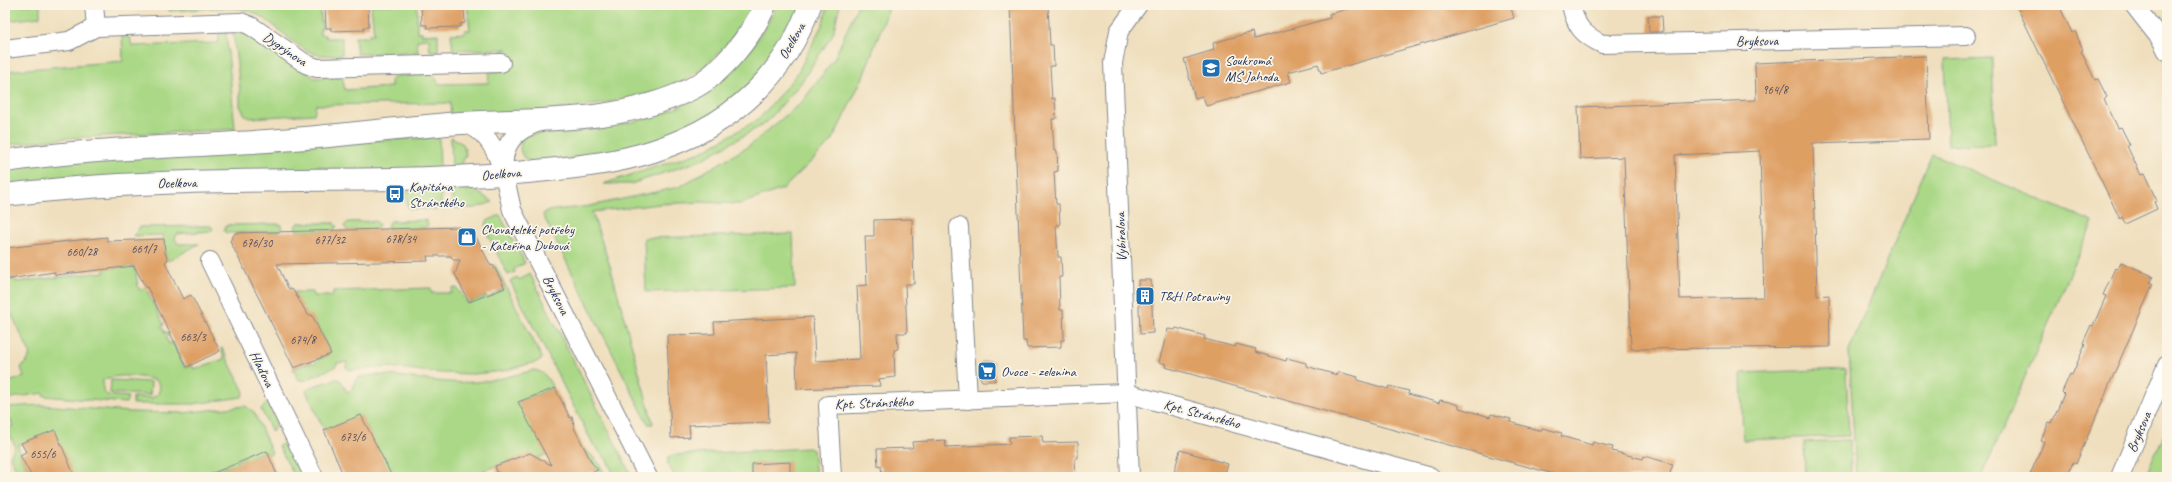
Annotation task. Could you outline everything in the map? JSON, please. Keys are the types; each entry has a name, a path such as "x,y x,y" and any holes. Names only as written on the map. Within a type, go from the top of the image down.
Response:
{"street":[{"path":"94,5 96,27"},
{"path":"5,160 90,152 336,136 461,124 556,120 593,117 630,111 654,104 694,88 714,74 726,62 752,30 765,5"},
{"name":"Ocelkova","path":"5,195 103,185 446,178 504,175 594,164 639,156 666,147 704,129 751,97 771,76 796,38 810,5"},
{"name":"Vybíralova","path":"1130,477 1113,63 1118,32 1138,5"},
{"name":"Bryksova","path":"1570,5 1574,20 1586,36 1602,44 1966,36"},
{"path":"2134,5 2162,40 2167,51"},
{"name":"Dygrýnova","path":"5,49 69,41 96,27 241,22 251,26 306,64 322,69 500,62"},
{"path":"504,175 504,155 507,146 516,133 531,125 556,120"},
{"name":"Bryksova","path":"461,124 474,127 486,135 504,175 512,210 648,477"},
{"path":"959,227 968,400"},
{"name":"Hlaďova","path":"210,261 314,477"},
{"name":"Bryksova","path":"2120,477 2167,365"},
{"name":"Kpt. Stránského","path":"832,477 828,405 1126,393 1431,477"}],"green space":[{"path":"5,5 40,5 40,17 5,21"},
{"path":"168,5 320,5 322,29 320,29 320,35 325,35 326,38 342,38 342,55 312,53 302,48 265,19 246,10 218,8 169,11"},
{"path":"371,5 417,5 417,32 422,32 422,35 438,34 438,51 430,51 429,39 417,40 418,52 357,54 355,37 369,37 369,34 374,34"},
{"path":"467,5 753,5 746,18 729,42 708,63 696,72 668,88 618,101 571,108 451,116 450,103 316,105 314,114 250,118 245,115 240,106 240,89 233,31 249,34 315,78 342,76 345,90 391,87 391,80 396,76 433,74 439,84 488,83 489,72 504,70 502,51 508,49 453,50 451,34 465,33 465,30 470,30"},
{"path":"777,5 803,5 797,24 746,94 696,125 649,145 543,163 526,160 522,155 520,147 523,138 531,134 572,131 644,119 676,108 705,92 732,71 756,42"},
{"path":"828,5 840,5 833,34 800,84 766,123 699,161 631,184 603,184 701,152 759,119 797,74 823,23"},
{"path":"858,5 890,5 863,77 832,141 783,189 740,204 702,202 660,204 592,212 611,269 653,424 648,424 543,215 546,211 590,206 679,187 749,146 802,102 834,59"},
{"path":"226,31 235,129 68,138 5,145 5,71 123,61 122,34 130,38 132,46 218,43 219,34"},
{"path":"1992,58 1995,144 1948,145 1945,60"},
{"path":"439,137 440,171 5,190 5,165 89,156"},
{"path":"451,137 463,144 466,154 461,166 452,171"},
{"path":"1932,154 2093,222 1981,477 1859,477 1856,476 1849,350"},
{"path":"452,190 474,190 493,202 475,208 455,208 452,204"},
{"path":"406,191 441,191 441,205 438,209 410,209 407,205"},
{"path":"500,215 525,263 514,269 515,272 508,275 485,229 487,221"},
{"path":"426,220 428,225 424,228 389,229 387,225 391,221"},
{"path":"376,221 379,225 375,230 347,230 344,226 348,222"},
{"path":"298,223 334,223 337,226 333,231 297,231 295,226"},
{"path":"280,224 282,227 279,232 226,233 224,230 227,225"},
{"path":"211,226 213,229 211,231 177,234 175,239 178,244 199,244 168,261 165,253 163,235 133,236 140,227"},
{"path":"793,234 795,288 646,292 644,238"},
{"path":"495,265 542,358 540,361 503,371 474,374 441,373 390,367 349,370 346,367 347,362 337,363 335,367 303,381 298,379 293,369 312,362 314,364 319,359 329,355 330,352 312,316 307,316 294,292 313,292 313,296 333,296 333,291 431,288 431,293 452,293 452,288 457,288 468,303 486,296 488,298 503,289 504,286 493,266"},
{"path":"133,266 140,290 145,287 164,325 162,326 165,333 168,332 169,335 166,337 169,344 173,342 185,368 192,365 194,369 224,359 222,348 244,392 242,397 193,404 133,404 133,397 152,398 158,394 160,388 157,381 138,377 115,376 103,380 103,391 107,395 128,397 126,403 44,396 43,393 5,399 5,383 24,377 21,367 28,360 30,353 10,311 5,311 5,278 8,278 9,280 15,279 16,282 105,272 104,269"},
{"path":"530,274 632,477 615,477 607,460 593,444 510,281 517,277 519,280"},
{"path":"1846,369 1849,436 1743,440 1741,373"},
{"path":"534,370 544,374 553,388 518,402 548,454 535,459 509,461 468,477 391,477 361,416 324,430 306,391 310,387 337,379 341,381 347,392 353,389 355,380 369,375 464,382 497,379"},
{"path":"111,380 151,382 150,395 110,393"},
{"path":"267,402 277,423 272,432 261,409"},
{"path":"42,405 131,412 183,413 245,406 254,412 272,453 268,455 266,451 252,456 253,460 246,462 244,459 236,462 237,464 206,473 199,477 76,477 71,471 54,431 18,445 20,455 29,474 27,475 28,477 20,477 10,457 15,446 7,429 13,426 5,407"},
{"path":"2167,428 2167,477 2145,477"},
{"path":"1850,440 1851,477 1805,477 1804,442"},
{"path":"283,444 290,447 305,477 295,477 278,445"},
{"path":"584,448 599,463 606,477 595,477 593,473 596,471"},
{"path":"809,448 813,450 816,477 790,477 789,462 752,464 752,477 675,477 668,464 668,458 673,455"}],"building":[{"path":"325,5 368,5 369,27 364,27 364,30 331,31 331,28 326,28"},
{"path":"421,5 464,5 465,23 460,24 460,27 427,28 427,25 422,25"},
{"path":"1010,5 1048,5 1050,45 1053,45 1054,66 1050,66 1052,99 1055,98 1056,119 1052,119 1054,151 1057,151 1058,171 1054,172 1056,204 1059,204 1060,225 1056,225 1058,257 1061,257 1062,277 1059,277 1060,310 1063,310 1064,340 1061,340 1061,347 1027,348 1026,341 1023,341"},
{"path":"1362,5 1510,5 1514,18 1321,73 1318,64 1288,72 1291,82 1206,106 1203,96 1195,98 1184,59 1214,50 1213,43 1252,32 1254,39 1330,18 1329,14"},
{"path":"2016,5 2059,5 2072,33 2075,31 2083,50 2081,51 2095,80 2098,79 2107,97 2104,99 2118,128 2121,127 2130,145 2127,146 2141,175 2144,174 2148,182 2157,201 2154,202 2157,209 2125,224 2122,217 2120,219"},
{"path":"1648,16 1662,16 1663,32 1649,32"},
{"path":"1926,56 1929,139 1813,143 1817,296 1829,295 1830,347 1631,349 1624,157 1580,159 1578,107 1756,100 1755,63","holes":["1760,151 1764,297 1680,299 1675,155"]},
{"path":"912,219 914,284 905,284 907,333 897,333 898,349 894,350 895,377 879,379 880,386 797,389 796,353 766,355 769,422 689,425 690,437 671,438 667,335 715,334 714,322 813,317 815,361 860,359 857,286 867,285 865,236 874,236 874,220"},
{"path":"459,227 459,232 474,233 491,266 493,265 505,288 469,302 455,274 460,260 453,260 451,256 427,256 428,261 277,264 288,288 293,290 308,315 312,315 331,354 294,368 230,241 235,233"},
{"path":"107,237 107,241 164,239 165,253 168,260 165,262 183,299 191,295 220,351 187,367 147,287 146,288 134,266 55,275 55,272 5,280 5,248"},
{"path":"2121,262 2153,276 2150,282 2153,284 2076,464 2073,462 2067,477 2029,477 2044,442 2041,441 2048,424 2049,422 2052,423 2064,394 2062,392 2070,374 2072,375 2085,345 2083,343 2091,325 2093,326 2106,296 2103,295 2115,268 2118,269"},
{"name":"T&H Potraviny","path":"1138,280 1151,280 1153,333 1140,334"},
{"path":"1176,328 1205,336 1204,339 1235,347 1236,344 1256,349 1255,352 1286,361 1287,358 1306,363 1306,366 1337,375 1338,372 1358,377 1357,380 1388,389 1389,386 1409,391 1408,394 1439,403 1440,400 1449,402 1459,405 1459,408 1490,417 1491,414 1511,419 1510,422 1541,431 1542,428 1562,433 1561,436 1592,445 1593,442 1613,447 1612,451 1643,459 1644,456 1673,464 1669,477 1565,477 1165,367 1166,364 1159,362 1168,329 1175,330"},
{"name":"Ovoce - zelenina","path":"983,361 994,361 995,381 982,381 979,375 979,367"},
{"path":"555,388 570,418 572,417 575,430 592,463 598,470 579,477 499,477 495,466 530,453 551,465 518,402"},
{"path":"361,415 392,477 346,477 341,470 324,430"},
{"path":"55,430 75,477 32,477 20,455 26,452 21,443"},
{"path":"1042,436 1043,443 1078,442 1078,458 1075,459 1076,477 882,477 881,466 878,467 877,449 913,448 912,442 945,440 946,447 1010,444 1009,437"},
{"path":"1180,450 1228,464 1224,477 1173,477"},
{"path":"267,451 278,477 206,477 206,476"},
{"path":"790,462 790,477 752,477 752,464"}],"place":[{"name":"Soukromá MŠ Jahoda","path":"1211,68"},
{"name":"Kapitána Stránského","path":"395,194"},
{"name":"Chovatelské potřeby - Kateřina Dubová","path":"467,237"},
{"name":"T&H Potraviny","path":"1145,296"},
{"name":"Ovoce - zelenina","path":"987,371"}]}
